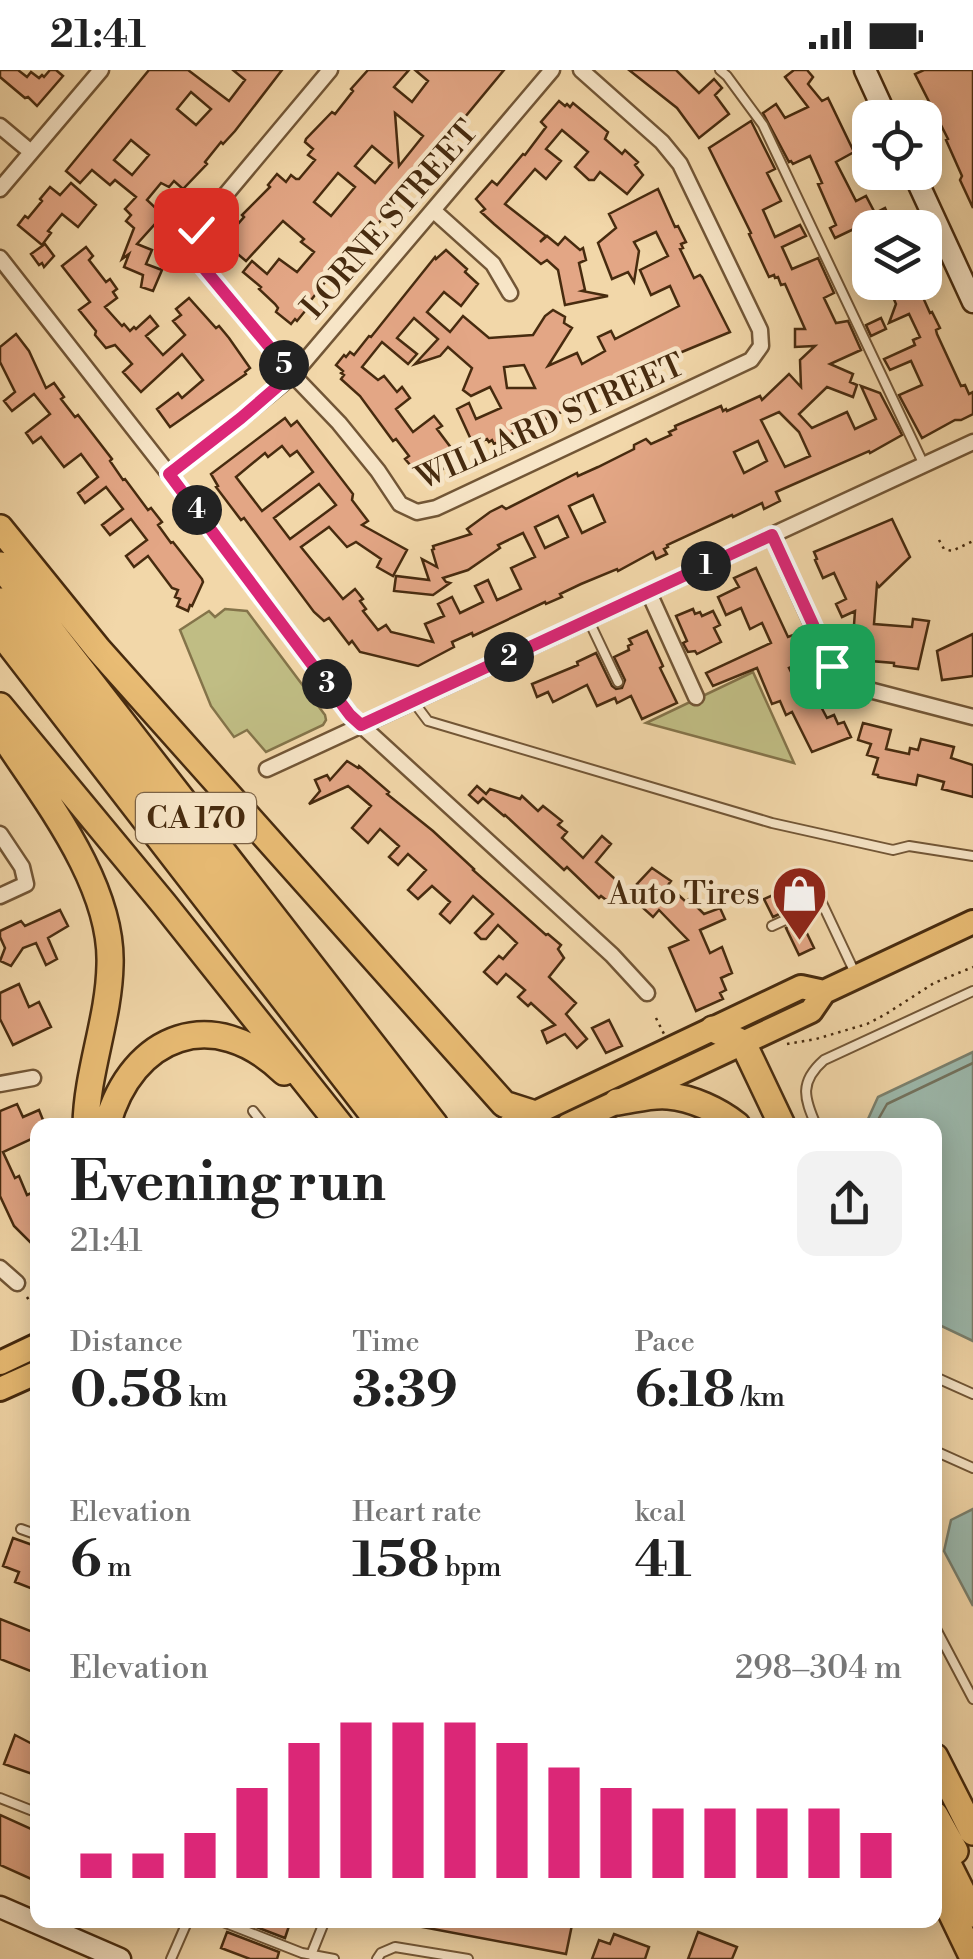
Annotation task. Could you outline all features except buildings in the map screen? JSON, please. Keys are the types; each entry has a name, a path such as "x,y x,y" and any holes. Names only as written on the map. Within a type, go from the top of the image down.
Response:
{"highway":[{"path":"0,528 98,649 504,1104 535,1114"},
{"name":"CA 170","path":"0,565 417,1118"},
{"path":"0,584 417,1118"},
{"path":"0,601 417,1118"},
{"name":"CA 170","path":"0,632 376,1118"},
{"path":"0,706 164,904 332,1118"},
{"path":"0,731 82,863 108,932 107,996 87,1118"},
{"path":"713,1029 743,1043 779,1118"},
{"path":"109,1118 125,1080 158,1046 206,1034 253,1047 274,1062 331,1118"},
{"path":"617,1102 666,1096 696,1102 729,1118"},
{"path":"942,1770 973,1832"},
{"path":"942,1807 973,1863"},
{"path":"942,1829 973,1887"},
{"path":"942,1852 973,1914"},
{"path":"942,1893 973,1958"}],"main road":[{"path":"848,70 875,100"},
{"path":"864,70 879,100"},
{"path":"921,190 973,302"},
{"path":"583,1118 811,1010 824,992 973,922"},
{"path":"526,1118 801,987 824,992"},
{"path":"0,1363 30,1349"},
{"path":"0,1389 30,1376"},
{"path":"0,1907 30,1920"},
{"path":"48,1928 120,1959"}],"street":[{"path":"0,189 101,70"},
{"name":"WILLARD STREET","path":"330,70 196,230 194,250 202,266 292,374 340,423 400,504 418,512 436,508 751,360 761,346 760,330 680,164 662,142 581,70"},
{"name":"LORNE STREET","path":"169,474 292,374 552,70"},
{"path":"0,126 32,152"},
{"path":"434,211 492,264 510,292"},
{"path":"0,258 350,715 612,955 647,993"},
{"path":"267,769 973,442"},
{"path":"772,535 840,677 854,686 973,717"},
{"path":"649,593 696,696"},
{"path":"0,834 22,866 26,884 0,896"},
{"path":"0,1084 33,1078"},
{"path":"0,1268 17,1283"}],"lane":[{"path":"720,70 763,125 924,464"},
{"path":"589,621 618,682"},
{"path":"414,702 428,721 772,822 892,850 909,846 973,856"},
{"path":"772,926 822,903 857,977"},
{"path":"813,1118 806,1101 806,1087 812,1071 824,1060 973,992"},
{"path":"254,1112 259,1118"},
{"path":"942,1381 973,1394"},
{"path":"942,1454 973,1468"},
{"path":"21,1529 30,1532"},
{"path":"942,1639 973,1699"},
{"path":"0,1798 30,1810"},
{"path":"171,1959 185,1928"},
{"path":"240,1928 334,1959"},
{"path":"311,1954 322,1928"},
{"path":"376,1959 396,1947 468,1959"}],"path":[{"path":"939,540 944,549 952,551 973,541"},
{"path":"782,1045 867,1024 973,966"},
{"path":"656,1018 664,1035"},
{"path":"17,1283 30,1303"}],"shaded area":[{"path":"225,609 247,611 325,715 323,725 266,752 247,730 234,737 211,706 180,630 209,611 215,617"},
{"path":"753,672 794,763 646,723"}],"water":[{"path":"973,1052 973,1341 942,1326 942,1118 868,1118 878,1097"},
{"path":"973,1509 973,1606 944,1551 951,1520"}],"place":[{"name":"Auto Tires","path":"799,942"}],"route":[{"path":"196,230 194,250 202,266 292,374 169,474 361,725 772,535 832,666"}]}
